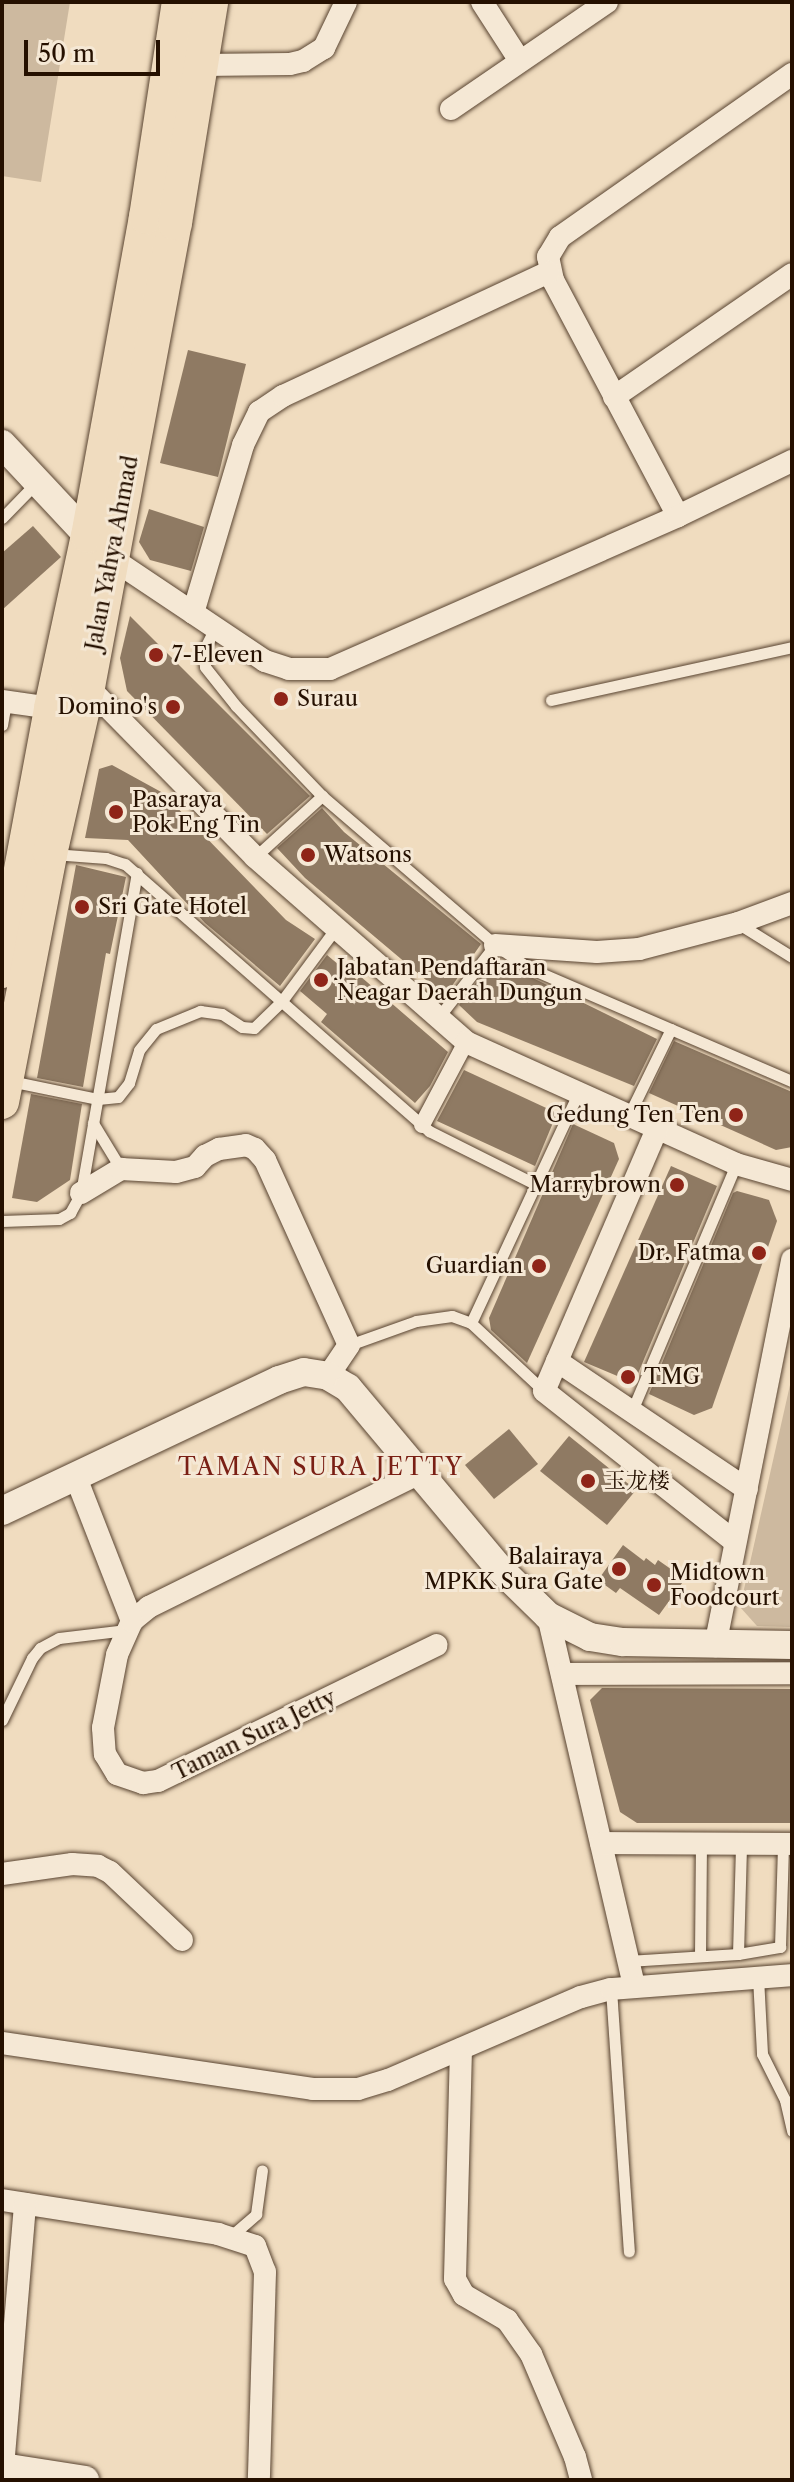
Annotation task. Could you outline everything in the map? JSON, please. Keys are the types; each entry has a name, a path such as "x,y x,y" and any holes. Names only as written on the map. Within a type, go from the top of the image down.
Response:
{"main road":[{"name":"Jalan Yahya Ahmad","path":"4,1091 50,854 88,687 100,547 179,2"},
{"name":"Jalan Yahya Ahmad","path":"2,971 51,708 100,547 202,65 211,2"}],"street":[{"path":"202,65 290,64 303,61 324,48 346,2"},
{"path":"482,2 520,61"},
{"path":"451,109 607,2"},
{"path":"678,516 549,272 548,257 560,237 792,74"},
{"path":"193,613 243,445 259,412 283,396 549,272"},
{"path":"614,397 792,274"},
{"path":"2,444 100,547 265,661 289,669 330,669 678,516 792,461"},
{"path":"88,687 255,857 466,1042 736,1164 792,1180"},
{"path":"3,710 51,708"},
{"path":"495,945 621,951 665,944 738,923 792,903"},
{"path":"422,1125 466,1042"},
{"path":"657,1129 544,1391 735,1542"},
{"path":"81,1193 121,1169 176,1172 195,1167 205,1156 219,1149 246,1145 255,1149 265,1160 349,1345 328,1376"},
{"path":"715,1646 791,1271"},
{"path":"557,1361 747,1489"},
{"path":"2,1511 279,1380 304,1372 328,1376 348,1388 422,1472 499,1568 548,1616 590,1637 715,1646 792,1645"},
{"path":"75,1475 130,1625 149,1607 422,1472"},
{"path":"548,1616 628,1961 623,1987"},
{"name":"Taman Sura Jetty","path":"130,1625 117,1655 103,1742 109,1765 117,1774 143,1783 173,1775 437,1645"},
{"path":"562,1674 792,1673"},
{"path":"601,1843 787,1844"},
{"path":"2,1874 72,1864 98,1866 110,1872 182,1940"},
{"path":"2,2043 313,2089 337,2089 380,2083 581,1997 623,1987 792,1975"},
{"path":"461,2049 455,2279 464,2295 494,2309 507,2320 531,2354 575,2457 581,2480"},
{"path":"2,2200 230,2237 255,2246 265,2272 259,2480"},
{"path":"25,2204 2,2467 85,2480"}],"lane":[{"path":"2,518 37,482"},
{"path":"215,628 203,652 209,674 322,796 495,945 529,968 792,1081"},
{"path":"551,700 792,647"},
{"path":"255,857 322,796"},
{"path":"50,854 116,860 137,873 422,1125 447,1142 537,1185"},
{"path":"2,1221 59,1219 70,1213 81,1193 137,873"},
{"path":"738,923 792,957"},
{"path":"4,1091 98,1099 118,1097 129,1083 139,1050 156,1029 200,1011 222,1014 242,1027 254,1028 281,1002 336,928"},
{"path":"438,1018 495,945"},
{"path":"628,1117 671,1029"},
{"path":"471,1323 578,1094"},
{"path":"93,1123 121,1169"},
{"path":"631,1413 736,1164"},
{"path":"349,1345 434,1316 452,1316 471,1323 544,1391"},
{"path":"2,1720 40,1648 59,1638 130,1625"},
{"path":"700,1956 701,1844"},
{"path":"738,1954 741,1844"},
{"path":"628,1961 773,1950 783,1941 787,1844"},
{"path":"758,1977 762,2054 785,2100 792,2131"},
{"path":"623,1987 629,2251"},
{"path":"230,2237 256,2214 262,2170"}],"shaded area":[{"path":"2,2 70,2 41,182 2,176"},
{"path":"792,1376 792,1627 757,1626 740,1607"}],"building":[{"path":"188,350 246,364 218,477 160,463"},
{"path":"149,509 204,527 191,571 150,560 139,542"},
{"path":"33,526 61,557 2,610 2,553"},
{"path":"130,616 310,796 267,834 127,691 120,658"},
{"path":"112,765 163,793 286,920 315,939 280,986 205,923 128,840 85,838 99,769"},
{"path":"322,808 344,832 481,944 445,996 305,878 277,848"},
{"path":"76,865 126,877 110,954 106,953 83,1087 37,1078"},
{"path":"327,955 357,980 360,976 448,1052 430,1086 415,1103 321,1022 327,1014 300,991"},
{"path":"494,959 657,1039 634,1086 477,1022 459,1005"},
{"path":"674,1041 792,1092 792,1147 776,1150 649,1093"},
{"path":"464,1070 557,1113 535,1166 437,1121"},
{"path":"31,1094 82,1104 70,1180 37,1202 12,1198"},
{"path":"573,1124 614,1143 619,1159 527,1363 491,1330 489,1318"},
{"path":"671,1166 717,1186 634,1383 584,1362"},
{"path":"737,1191 769,1200 777,1221 712,1408 694,1415 649,1394 733,1193"},
{"path":"509,1429 538,1464 494,1499 465,1465"},
{"name":"玉龙楼","path":"569,1436 636,1490 607,1525 540,1471"},
{"name":"Midtown Foodcourt","path":"623,1545 644,1561 646,1558 655,1565 658,1560 685,1579 659,1615 620,1588 616,1593 598,1580"},
{"path":"602,1688 792,1689 792,1823 637,1823 620,1812 590,1700"}],"place":[{"name":"7-Eleven","path":"156,655"},
{"name":"Surau","path":"281,699"},
{"name":"Domino's","path":"173,707"},
{"name":"Pasaraya Pok Eng Tin","path":"116,812"},
{"name":"Watsons","path":"308,855"},
{"name":"Sri Gate Hotel","path":"82,907"},
{"name":"Jabatan Pendaftaran Neagar Daerah Dungun","path":"321,980"},
{"name":"Gedung Ten Ten","path":"736,1115"},
{"name":"Marrybrown","path":"677,1185"},
{"name":"Dr. Fatma","path":"759,1253"},
{"name":"Guardian","path":"539,1266"},
{"name":"TMG","path":"628,1377"},
{"name":"玉龙楼","path":"588,1481"},
{"name":"Balairaya MPKK Sura Gate","path":"619,1569"},
{"name":"Midtown Foodcourt","path":"654,1585"}],"district":[{"name":"TAMAN SURA JETTY","path":"321,1467"}]}
